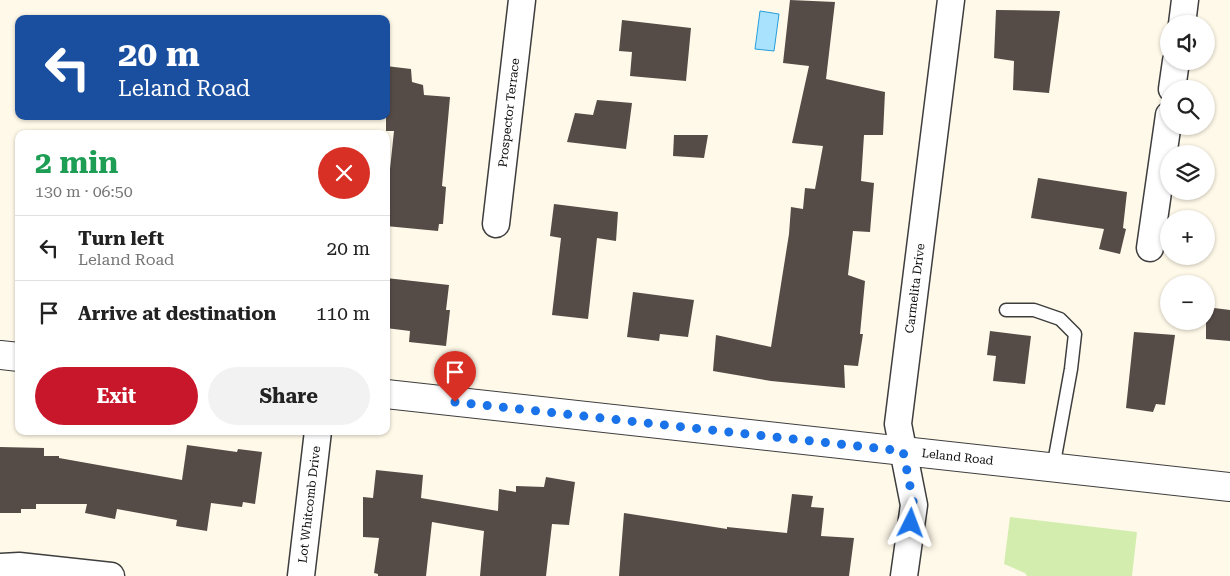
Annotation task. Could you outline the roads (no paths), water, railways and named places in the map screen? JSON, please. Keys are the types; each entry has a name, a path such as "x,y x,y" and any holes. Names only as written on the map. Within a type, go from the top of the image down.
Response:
{"street":[{"name":"Prospector Terrace","path":"496,224 522,0"},
{"name":"Carmelita Drive","path":"904,576 914,506 898,424 951,0"},
{"path":"1183,15 1185,0"},
{"path":"1150,248 1166,135"},
{"path":"0,355 15,357"},
{"name":"Leland Road","path":"390,394 1230,487"},
{"name":"Lot Whitcomb Drive","path":"300,576 318,435"},
{"path":"0,567 19,566 111,576"}],"lane":[{"path":"1006,310 1034,310 1060,319 1075,334 1071,369 1053,468"}],"water":[{"path":"760,11 779,14 774,51 755,49"}]}
